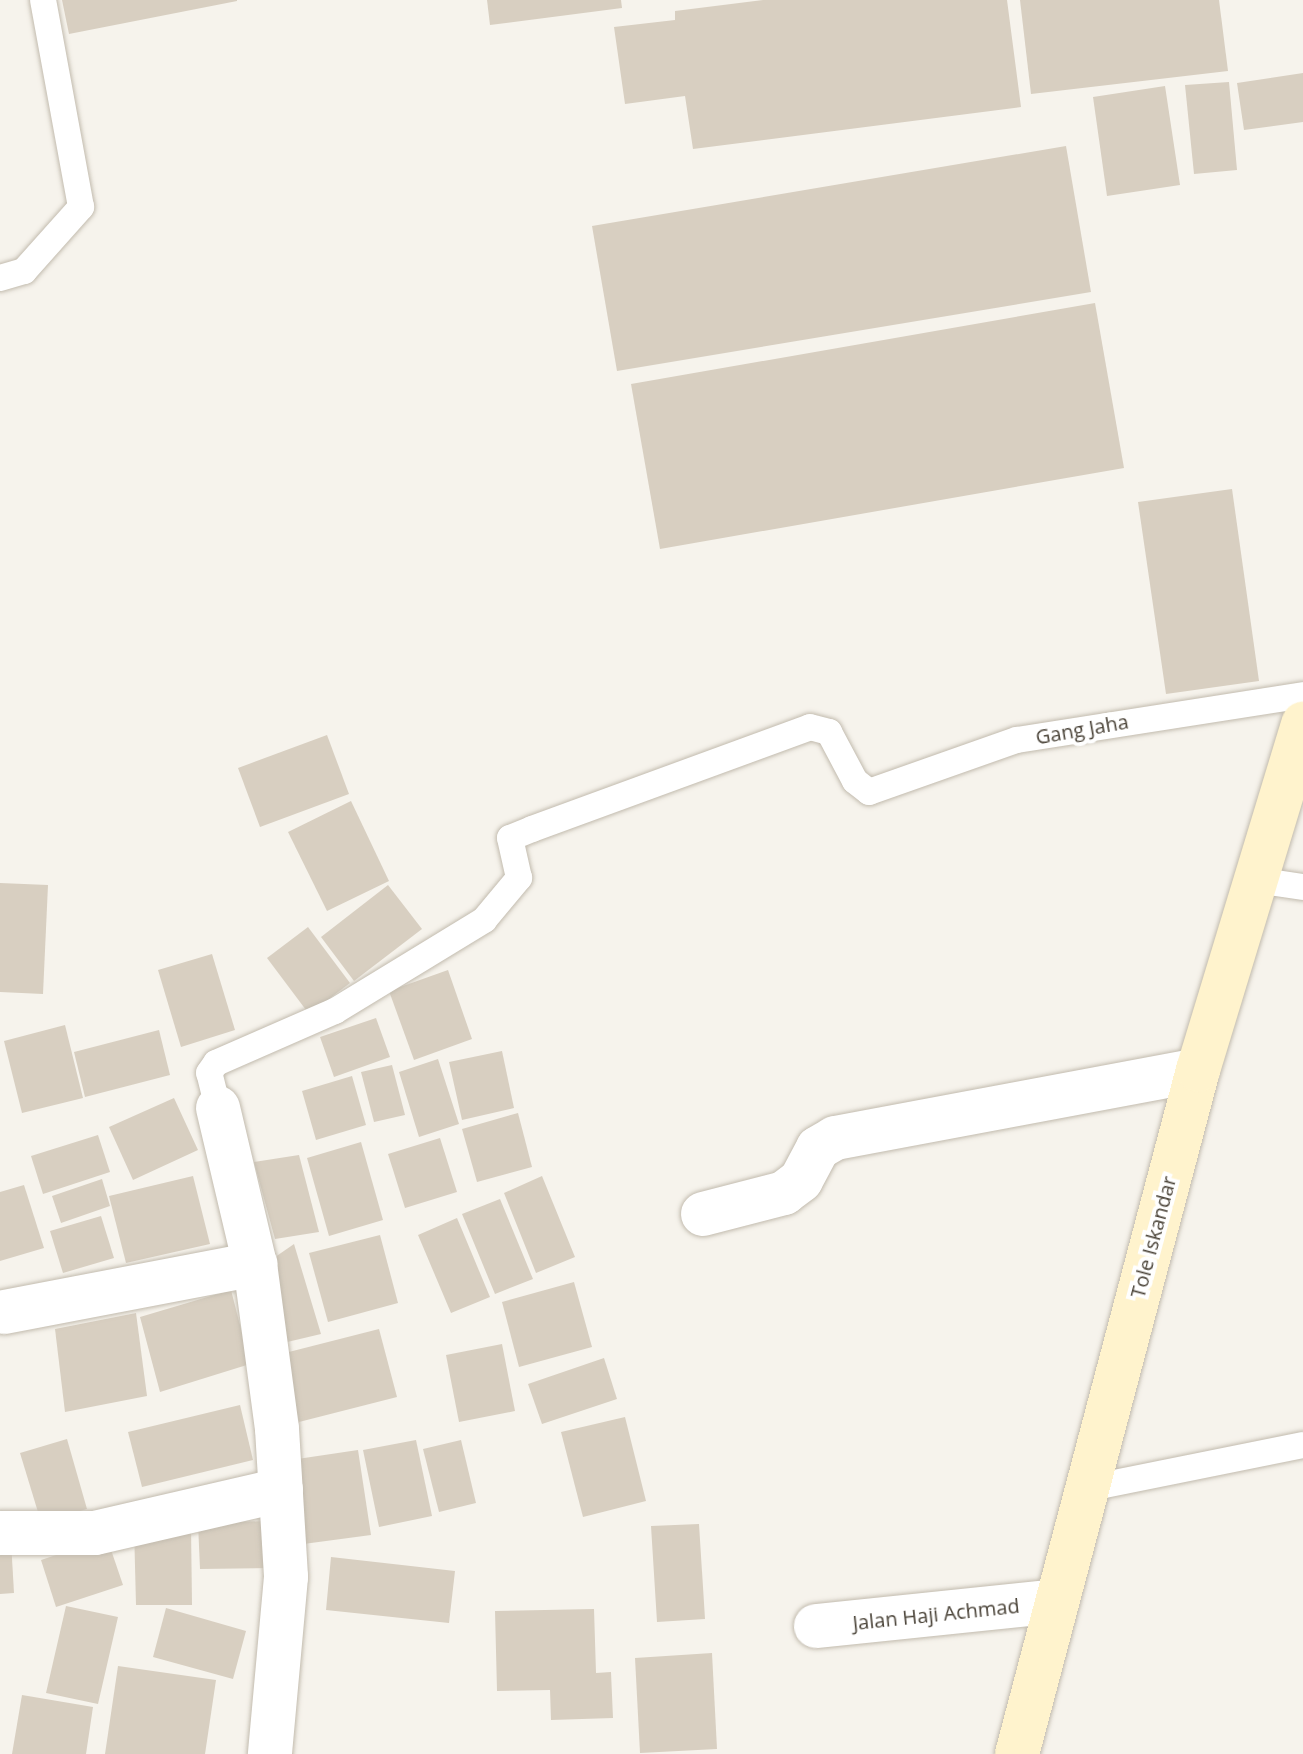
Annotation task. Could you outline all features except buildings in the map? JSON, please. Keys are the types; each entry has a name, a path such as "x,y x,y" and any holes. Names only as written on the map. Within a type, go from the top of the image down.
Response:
{"main road":[{"name":"Tole Iskandar","path":"1017,1754 1198,1070 1303,724"}],"street":[{"path":"703,1214 784,1193 801,1180 818,1148 835,1138 1198,1070"},
{"path":"218,1108 255,1264 267,1339 281,1490 283,1647 270,1754"},
{"path":"4,1312 255,1264"},
{"path":"0,1533 95,1533 281,1490"},
{"name":"Jalan Haji Achmad","path":"816,1626 1057,1601"}],"lane":[{"path":"0,278 24,271 81,207 43,0"},
{"name":"Gang Jaha","path":"218,1108 209,1073 216,1063 335,1011 484,920 519,878 510,838 810,727 829,732 855,781 869,792 1017,740 1303,695"},
{"path":"1256,880 1303,887"},
{"path":"1085,1489 1303,1445"}]}
